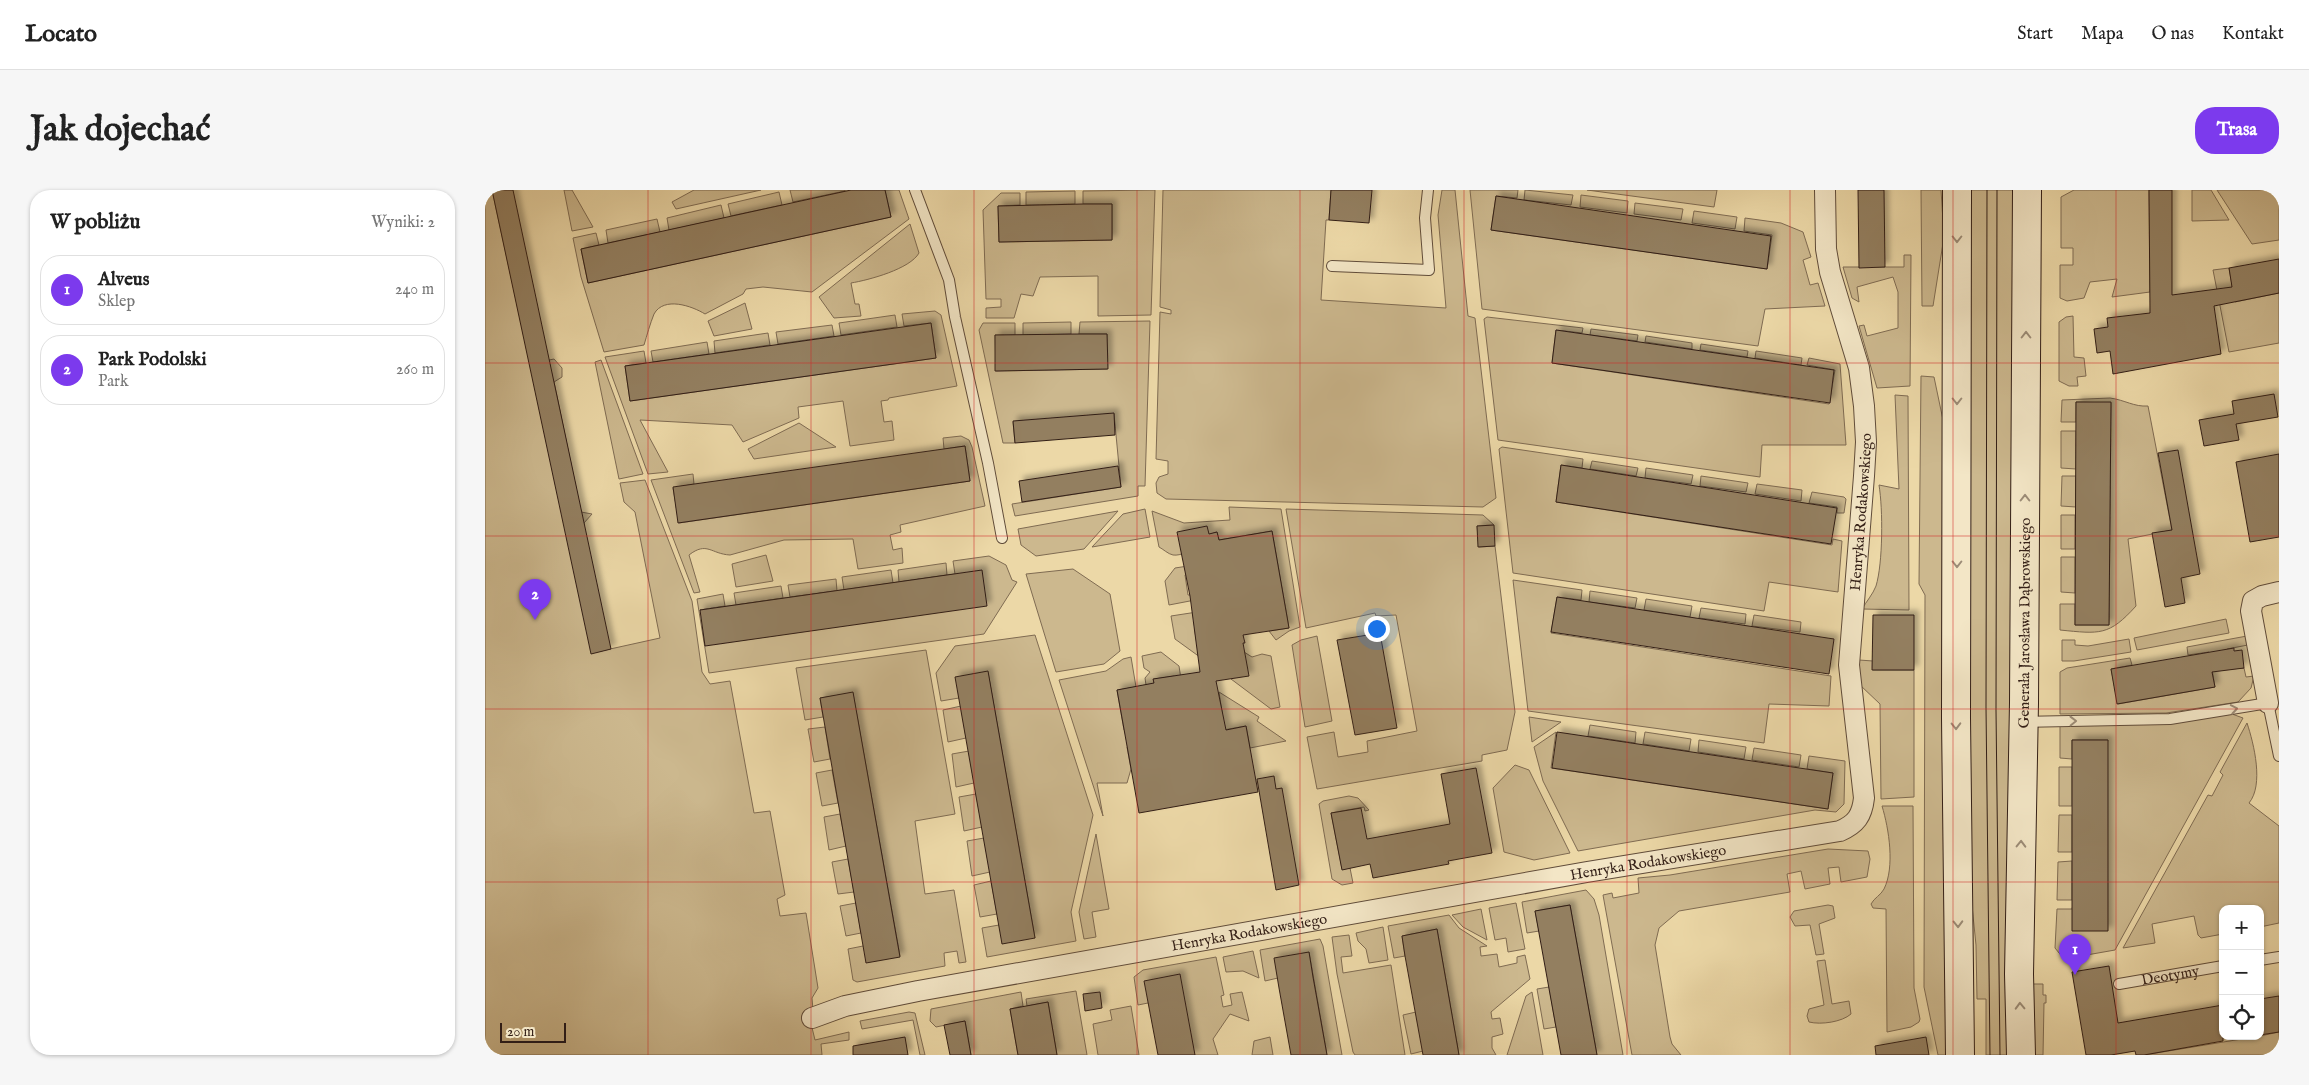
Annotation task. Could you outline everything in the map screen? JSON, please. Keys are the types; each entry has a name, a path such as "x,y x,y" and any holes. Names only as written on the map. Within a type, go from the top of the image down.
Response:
{"main road":[{"path":"1957,190 1956,718 1960,1055"},
{"name":"Generała Jarosława Dąbrowskiego","path":"2021,1055 2019,974 2024,722 2027,190"}],"street":[{"name":"Henryka Rodakowskiego","path":"811,1018 845,1006 918,991 1587,872 1840,830 1858,820 1864,798 1849,665 1864,485 1865,433 1863,394 1859,368 1827,257 1825,190"},
{"path":"2268,703 2251,610 2253,601 2262,596 2279,592"}],"lane":[{"path":"915,190 949,280 955,317 986,454 1002,538"},
{"path":"1333,266 1429,270 1425,218 1428,190"},
{"path":"2024,722 2170,719 2268,703 2279,756"},
{"path":"2264,959 2279,957"},
{"name":"Deotymy","path":"2119,984 2219,967"}],"shaded area":[{"path":"485,190 492,190 530,364 554,359 562,368 562,377 554,382 581,512 592,514 584,523 592,653 660,638 635,512 624,502 620,483 645,480 692,601 702,672 710,684 730,681 754,813 770,811 785,895 777,899 780,916 806,913 818,988 812,998 813,1010 808,1011 815,1040 849,1032 849,1040 821,1044 822,1055 485,1055"},
{"path":"564,190 572,190 593,227 572,231"},
{"path":"694,190 761,190 676,209 672,202"},
{"path":"790,190 845,190 845,191 793,202"},
{"path":"885,190 899,190 909,219 812,292 763,287 746,289 743,294 705,314 678,304 664,305 654,314 644,345 604,352 581,277 573,238 596,233 599,245 581,249 588,283 891,217"},
{"path":"1155,190 1151,315 1098,316 1098,276 1040,277 1033,296 1021,294 1014,318 986,318 986,308 1001,307 1001,299 986,299 983,210 1001,193 1020,193 1020,205 998,206 999,242 1112,240 1112,204 1083,204 1083,191"},
{"path":"1163,190 1331,190 1329,220 1326,220 1321,300 1446,308 1438,215 1442,190 1455,190 1468,316 1475,318 1496,498 1483,507 1166,499 1157,493 1156,483 1159,477 1168,474 1168,461 1156,459 1160,312 1171,314 1171,310 1160,307"},
{"path":"1470,190 1518,190 1517,198 1496,196 1491,230 1767,269 1772,235 1744,231 1745,218 1781,223 1803,232 1811,257 1803,260 1810,285 1818,283 1825,306 1765,309 1758,346 1482,309"},
{"path":"1525,190 1573,195 1571,205 1524,200"},
{"path":"1587,190 1717,190 1714,207"},
{"path":"1921,190 1941,190 1944,237 1933,306 1922,306"},
{"path":"1970,190 2015,190 2012,398 2010,1055 1986,1055 1986,999 1977,999 1976,945 1969,876"},
{"path":"2074,190 2149,190 2150,292 2112,297 2117,279 2090,282 2084,298 2067,301 2060,298 2060,265 2073,265 2073,248 2061,248 2061,197"},
{"path":"2192,190 2211,190 2229,220 2192,221"},
{"path":"2217,190 2279,190 2279,240 2252,244"},
{"path":"1075,191 1075,204 1026,205 1026,192"},
{"path":"779,192 782,205 731,216 728,204"},
{"path":"1581,195 1628,201 1627,213 1580,207"},
{"path":"1635,203 1683,209 1681,220 1634,214"},
{"path":"721,205 724,218 669,230 667,218"},
{"path":"1694,211 1737,217 1735,229 1692,223"},
{"path":"657,219 660,232 608,243 606,230"},
{"path":"910,224 919,253 914,259 898,269 851,283 855,304 859,304 861,316 834,318 819,297"},
{"path":"1904,255 1911,255 1910,386 1877,388 1859,326 1864,325 1867,336 1898,328 1898,292 1893,277 1857,287 1859,302 1852,298 1843,267 1904,267"},
{"path":"2229,268 2235,302 2279,293 2279,343 2229,352 2213,270"},
{"path":"745,303 752,329 714,336 708,321"},
{"path":"935,311 941,315 957,386 881,401 884,422 892,421 894,440 850,446 843,401 798,407 799,418 743,442 732,425 640,420 668,472 648,474 605,357 644,351 646,363 625,366 630,401 936,358 931,323 904,326 902,314"},
{"path":"895,315 897,327 841,335 839,323"},
{"path":"2073,316 2074,357 2084,358 2086,376 2077,377 2078,386 2069,386 2059,381 2059,322 2066,317"},
{"path":"1487,317 1583,328 1582,333 1556,330 1552,363 1829,404 1835,370 1807,365 1809,358 1840,364 1846,445 1762,445 1760,477 1498,440 1484,319"},
{"path":"1150,321 1145,486 1138,486 1138,496 1015,516 1012,504 1121,487 1114,414 1013,422 1015,443 1003,443 979,330 983,323 1015,323 1015,335 995,335 996,371 1107,369 1107,334 1079,334 1080,322"},
{"path":"1071,322 1071,334 1023,335 1023,323"},
{"path":"832,325 834,336 778,344 776,332"},
{"path":"1591,329 1638,335 1637,341 1590,335"},
{"path":"768,333 770,345 715,353 714,341"},
{"path":"1646,336 1692,343 1692,349 1645,342"},
{"path":"707,342 709,354 653,362 651,351"},
{"path":"1701,344 1748,351 1747,357 1700,350"},
{"path":"1756,351 1802,358 1801,365 1755,358"},
{"path":"601,360 643,474 619,479 595,362"},
{"path":"1921,376 1934,377 1943,420 1946,1055 1938,1055 1924,987 1925,595 1919,584"},
{"path":"1895,395 1908,396 1909,610 1862,609 1876,586 1880,564 1882,521 1879,485 1899,489"},
{"path":"2110,398 2148,406 2172,530 2128,539 2136,606 2127,616 2111,628 2103,631 2060,630 2060,604 2075,604 2075,625 2109,625 2111,403 2076,402 2076,422 2061,422 2062,400"},
{"path":"799,423 836,447 754,459 748,449"},
{"path":"2061,431 2076,431 2076,469 2061,468"},
{"path":"961,436 969,440 972,447 985,506 900,525 901,532 890,535 893,550 902,548 903,563 858,569 853,539 784,540 730,555 709,549 700,549 689,555 700,592 694,593 651,480 693,474 694,484 673,488 679,523 970,481 965,446 944,449 943,438"},
{"path":"1502,447 1583,459 1582,468 1561,465 1556,502 1832,545 1833,539 1842,541 1838,592 1769,582 1764,611 1513,573 1499,449"},
{"path":"1592,461 1638,468 1636,476 1590,469"},
{"path":"1646,468 1693,475 1691,484 1645,478"},
{"path":"1701,476 1748,483 1746,492 1700,486"},
{"path":"2062,476 2076,476 2076,507 2061,506"},
{"path":"1757,484 1802,490 1801,501 1755,494"},
{"path":"1812,492 1844,497 1846,499 1844,513 1837,513 1837,507 1809,503"},
{"path":"1229,507 1281,509 1300,627 1289,631 1276,640 1269,631 1289,628 1272,531 1219,540 1217,532 1179,555 1173,555 1159,547 1152,511 1184,523 1230,520"},
{"path":"1145,509 1150,537 1092,547 1123,514"},
{"path":"1286,509 1483,515 1494,525 1477,526 1479,547 1495,546 1515,712 1507,750 1482,755 1482,761 1317,789 1307,737 1334,732 1338,757 1368,752 1367,741 1417,731 1396,615 1376,616 1375,613 1306,628"},
{"path":"1118,511 1084,549 1036,556 1021,545 1018,529"},
{"path":"2061,515 2075,515 2075,549 2061,549"},
{"path":"766,555 773,581 736,587 732,564"},
{"path":"989,556 1006,565 1012,580 1017,582 984,634 709,673 697,599 723,594 725,606 700,610 955,574 953,561"},
{"path":"2061,557 2075,557 2075,593 2061,592"},
{"path":"946,563 947,575 899,582 898,570"},
{"path":"1188,566 1189,574 1185,575 1188,595 1193,595 1195,600 1169,605 1165,581 1175,568"},
{"path":"1073,569 1110,594 1120,651 1104,664 1056,672 1026,574"},
{"path":"891,570 893,583 844,590 842,577"},
{"path":"836,579 837,591 790,597 788,585"},
{"path":"1513,580 1582,590 1581,600 1557,597 1551,633 1831,676 1829,706 1769,704 1764,743 1528,711"},
{"path":"781,586 783,598 736,605 734,593"},
{"path":"1590,591 1637,598 1635,608 1589,602"},
{"path":"1646,599 1692,606 1690,617 1644,610"},
{"path":"1701,608 1746,614 1745,624 1699,618"},
{"path":"1197,612 1196,636 1204,660 1175,639 1171,616"},
{"path":"1754,615 1801,622 1800,632 1752,626"},
{"path":"2226,619 2229,633 2137,650 2134,638"},
{"path":"1035,635 1093,815 1071,912 1076,941 987,957 982,928 999,925 1035,938 988,672 959,698 941,701 936,673 955,646"},
{"path":"1317,636 1332,721 1305,727 1292,645 1301,640"},
{"path":"2247,636 2248,645 2227,649 2230,669 2244,668 2246,677 2254,676 2251,688 2238,702 2166,713 2060,714 2060,672 2067,668 2130,658 2132,665 2111,669 2118,704 2215,687 2209,652 2188,655 2187,647"},
{"path":"2129,639 2131,652 2074,661 2062,661 2062,640 2075,640 2075,645 2088,646"},
{"path":"926,650 955,814 915,821 925,894 954,890 966,962 959,963 957,951 944,953 945,966 857,982 853,980 848,949 863,946 900,956 853,693 820,698 823,717 805,720 796,668"},
{"path":"1161,652 1179,666 1181,679 1174,676 1154,679 1154,684 1146,685 1145,678 1150,672 1144,668 1142,656"},
{"path":"1244,652 1252,657 1262,654 1271,656 1280,707 1271,709 1231,679"},
{"path":"1131,657 1136,687 1117,690 1124,730 1222,712 1219,692 1259,717 1257,721 1286,741 1250,748 1246,726 1127,747 1131,769 1127,783 1097,783 1103,816 1059,680 1106,671 1123,659"},
{"path":"1859,660 1873,661 1873,670 1914,670 1914,797 1881,799 1880,704 1860,685"},
{"path":"961,706 966,738 948,742 943,710"},
{"path":"2232,714 2243,718 2115,950 2064,959 2055,948 2057,909 2072,909 2108,740 2072,740 2072,759 2060,758 2060,725"},
{"path":"1529,717 1561,722 1532,742"},
{"path":"2247,723 2255,753 2257,775 2254,795 2249,803 2279,826 2279,923 2264,926 2264,905 2219,905 2219,935 2201,938 2198,935 2194,916 2152,924 2155,943 2123,948 2208,795 2212,796 2223,775 2220,772"},
{"path":"1590,725 1636,732 1635,743 1588,736"},
{"path":"825,727 830,759 814,762 808,729"},
{"path":"1556,732 1551,768 1828,809 1833,773 1807,769 1809,756 1845,761 1844,804 1836,812 1815,810 1578,851 1543,781 1534,747"},
{"path":"1645,732 1691,739 1689,751 1643,744"},
{"path":"1699,740 1746,747 1744,759 1698,752"},
{"path":"1754,748 1801,755 1799,767 1752,760"},
{"path":"969,751 974,783 956,787 952,754"},
{"path":"1515,765 1529,770 1570,853 1534,860 1504,852 1493,788"},
{"path":"2059,767 2072,767 2072,806 2059,806"},
{"path":"832,770 838,803 822,806 816,773"},
{"path":"976,794 982,827 964,831 959,797"},
{"path":"1349,796 1358,798 1369,810 1365,811 1364,807 1331,813 1342,869 1350,868 1353,883 1342,885 1332,879 1319,804 1323,801"},
{"path":"1882,806 1913,806 1914,988 1920,1019 1919,1022 1911,1027 1887,1032 1886,909 1873,908 1871,904 1884,889 1889,870 1889,837"},
{"path":"840,814 846,846 829,850 824,817"},
{"path":"2059,815 2072,815 2072,852 2058,852"},
{"path":"1096,834 1109,909 1092,912 1096,937 1084,939 1079,912"},
{"path":"984,838 990,872 972,876 967,841"},
{"path":"1828,849 1868,851 1870,859 1867,877 1841,882 1839,867 1828,868 1830,884 1805,889 1801,871 1787,874 1790,892 1679,911 1659,928 1655,945 1670,1037 1672,1044 1681,1055 1632,1055 1603,895 1612,893 1613,898 1639,893 1638,878 1670,875"},
{"path":"848,859 854,892 838,894 832,862"},
{"path":"2072,861 2072,900 2057,900 2058,862"},
{"path":"991,881 997,914 980,917 974,885"},
{"path":"1586,890 1594,899 1599,915 1623,1055 1597,1055 1570,905 1535,911 1539,931 1527,933 1522,902"},
{"path":"856,903 861,933 846,936 840,906"},
{"path":"1516,903 1525,949 1508,952 1506,938 1495,940 1489,908"},
{"path":"1828,905 1833,906 1835,918 1819,924 1824,954 1816,955 1810,925 1795,926 1790,917 1794,911"},
{"path":"1481,909 1487,940 1463,927 1452,915"},
{"path":"1449,915 1459,928 1487,946 1480,947 1481,956 1497,954 1499,967 1517,963 1517,957 1525,955 1530,979 1491,1012 1492,1019 1500,1018 1503,1034 1492,1037 1492,1048 1496,1055 1459,1055 1437,929 1402,936 1405,956 1394,958 1388,926"},
{"path":"1383,927 1388,960 1369,963 1366,949 1358,941 1356,933"},
{"path":"1349,935 1352,956 1341,957 1343,973 1391,965 1405,1055 1355,1055 1353,1052 1337,974 1332,937"},
{"path":"1320,939 1323,946 1342,1055 1327,1055 1309,952 1278,978 1265,981 1260,950"},
{"path":"1253,951 1259,978 1243,971 1226,972 1223,957"},
{"path":"1216,957 1224,995 1221,996 1223,1007 1232,1005 1230,994 1242,992 1249,1021 1230,1014 1213,1039 1218,1055 1195,1055 1148,1003 1138,1005 1134,977 1143,970"},
{"path":"1825,960 1832,1004 1849,1001 1851,1014 1831,1022 1809,1022 1807,1016 1809,1009 1824,1005 1817,961"},
{"path":"2031,984 2043,984 2043,995 2046,995 2046,1003 2044,1003 2043,1055 2032,1055"},
{"path":"1549,987 1556,1027 1544,1029 1537,989"},
{"path":"1076,991 1087,1055 1057,1055 1048,1002 1027,1006 1026,999"},
{"path":"1021,992 1023,1006 1010,1009 1018,1055 971,1055 965,1021 936,1027 930,1021 931,1009"},
{"path":"1532,992 1543,1055 1507,1055 1526,996"},
{"path":"1131,1006 1139,1055 1098,1055 1093,1024 1112,1020 1110,1010"},
{"path":"909,1012 915,1013 925,1055 920,1055 913,1020 862,1029 860,1021"},
{"path":"1416,1012 1423,1051 1411,1054 1403,1015"},
{"path":"2279,1032 2279,1055 2144,1055 2236,1040 2264,1040 2264,1035"},
{"path":"1270,1037 1273,1055 1252,1055 1254,1041"}],"building":[{"path":"492,190 513,190 611,649 591,654"},
{"path":"851,190 885,190 891,217 588,283 581,249"},
{"path":"1331,190 1372,190 1369,223 1329,220"},
{"path":"1858,190 1884,190 1885,267 1859,268"},
{"path":"2149,190 2172,190 2172,295 2232,287 2229,268 2279,259 2279,293 2214,306 2221,354 2113,374 2110,351 2097,353 2094,329 2108,327 2107,318 2150,313"},
{"path":"1496,196 1771,236 1767,269 1491,230"},
{"path":"1112,204 1112,240 999,242 998,206"},
{"path":"931,323 936,358 630,401 625,366"},
{"path":"1556,330 1834,370 1830,403 1552,363"},
{"path":"1107,334 1108,369 995,371 995,335"},
{"path":"2274,394 2278,417 2236,424 2239,440 2204,446 2199,420 2234,414 2232,401"},
{"path":"2076,402 2111,402 2109,625 2075,625"},
{"path":"1114,413 1115,435 1015,443 1013,421"},
{"path":"965,446 970,481 678,523 673,487"},
{"path":"2178,450 2200,574 2181,578 2185,603 2165,607 2152,533 2172,530 2158,453"},
{"path":"2279,454 2279,537 2250,542 2236,462"},
{"path":"1561,465 1837,508 1831,544 1556,502"},
{"path":"1118,466 1121,487 1022,502 1019,481"},
{"path":"1494,525 1495,546 1478,547 1477,526"},
{"path":"1207,526 1209,534 1217,532 1219,540 1272,531 1289,628 1243,635 1249,676 1216,681 1226,730 1246,726 1258,792 1139,813 1117,690 1154,683 1153,679 1200,672 1190,596 1177,532"},
{"path":"982,570 987,606 705,646 700,610"},
{"path":"1557,597 1834,639 1829,674 1551,632"},
{"path":"1873,615 1914,615 1914,670 1872,670"},
{"path":"1380,633 1397,728 1355,735 1337,640"},
{"path":"2234,648 2234,651 2242,650 2244,668 2212,672 2215,687 2117,704 2111,669"},
{"path":"988,671 1035,938 1002,944 955,677"},
{"path":"853,692 900,957 866,963 820,698"},
{"path":"1557,732 1833,773 1828,809 1552,768"},
{"path":"2072,740 2108,740 2108,931 2072,931"},
{"path":"1476,768 1492,853 1448,861 1449,864 1373,878 1370,864 1342,870 1331,813 1361,808 1367,839 1450,824 1441,774"},
{"path":"1274,776 1276,789 1282,788 1299,885 1276,890 1257,779"},
{"path":"1570,905 1597,1055 1561,1055 1535,911"},
{"path":"1437,929 1459,1055 1423,1055 1405,956 1402,936"},
{"path":"1309,952 1327,1055 1291,1055 1274,958"},
{"path":"2109,966 2118,1023 2219,1006 2219,1040 2223,1041 2144,1055 2136,1055 2135,1051 2111,1055 2086,1055 2072,972"},
{"path":"1180,974 1195,1055 1158,1055 1144,981"},
{"path":"1100,992 1102,1008 1085,1011 1083,994"},
{"path":"2279,996 2279,1032 2264,1034 2264,998"},
{"path":"1048,1002 1057,1055 1018,1055 1010,1009"},
{"path":"965,1021 971,1055 950,1055 944,1025"},
{"path":"905,1037 908,1055 853,1055 853,1046"},
{"path":"1926,1037 1929,1055 1876,1055 1875,1046"}],"tram line":[{"path":"1987,190 1986,707 1990,1055"},
{"path":"1997,190 1996,710 2000,1055"}],"place":[{"name":"Park Podolski","path":"535,620"},
{"name":"Alveus","path":"2075,975"}]}
